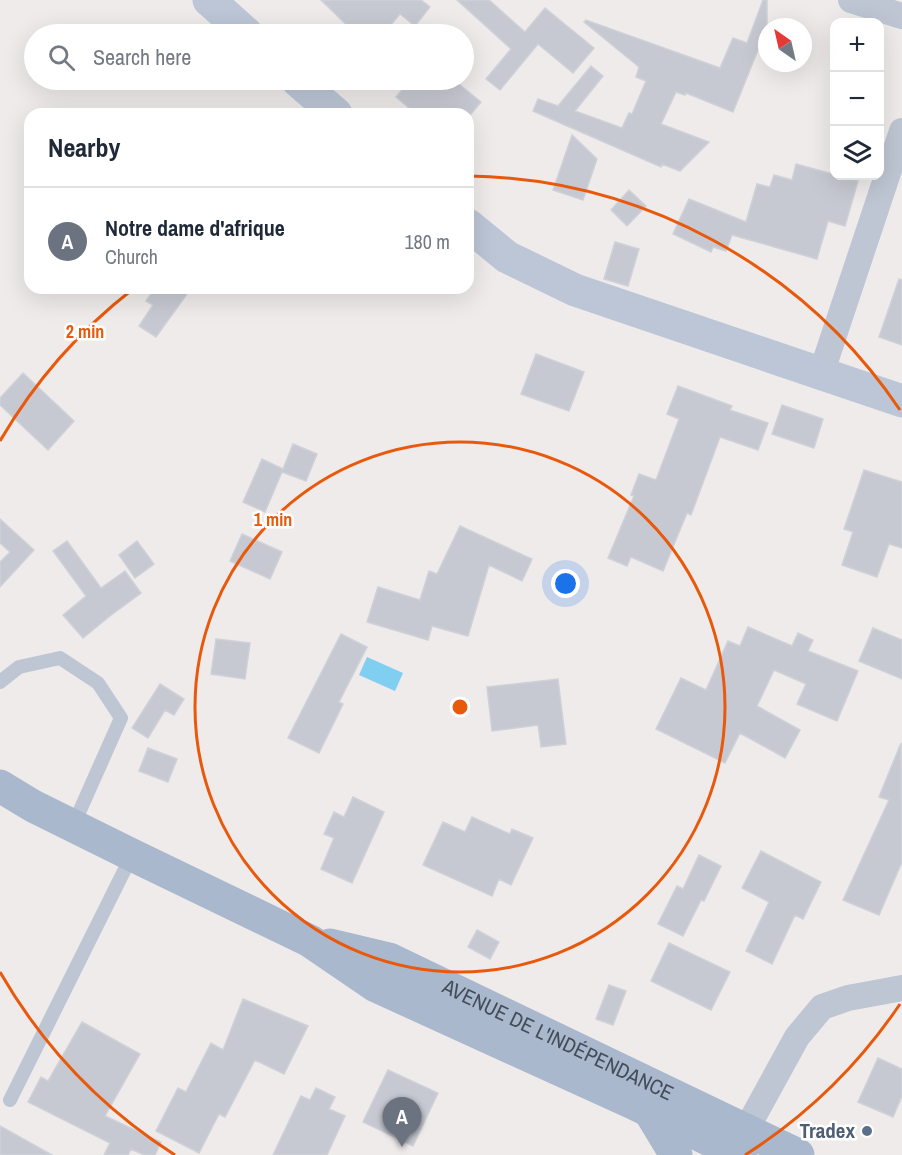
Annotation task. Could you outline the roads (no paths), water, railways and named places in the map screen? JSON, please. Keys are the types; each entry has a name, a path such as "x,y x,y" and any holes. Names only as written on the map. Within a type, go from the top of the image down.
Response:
{"main road":[{"name":"AVENUE DE L'INDÉPENDANCE","path":"0,786 33,806 310,941 376,986 650,1112 739,1148 798,1155"},
{"name":"AVENUE DE L'INDÉPENDANCE","path":"310,941 388,959 739,1148"},
{"path":"650,1112 676,1155"}],"street":[{"path":"209,0 236,24"},
{"path":"851,0 902,16"},
{"path":"308,90 329,108"},
{"path":"821,374 902,131"},
{"path":"474,230 507,257 575,290 902,401"},
{"path":"739,1148 797,1036 822,1007 848,998 902,988"}],"lane":[{"path":"0,682 19,667 60,658 98,683 121,718 73,826"},
{"path":"10,1100 132,855"}],"water":[{"path":"367,657 403,673 395,691 359,675"}],"place":[{"name":"Tradex","path":"867,1131"},
{"name":"Notre dame d'afrique","path":"402,1147"}]}
